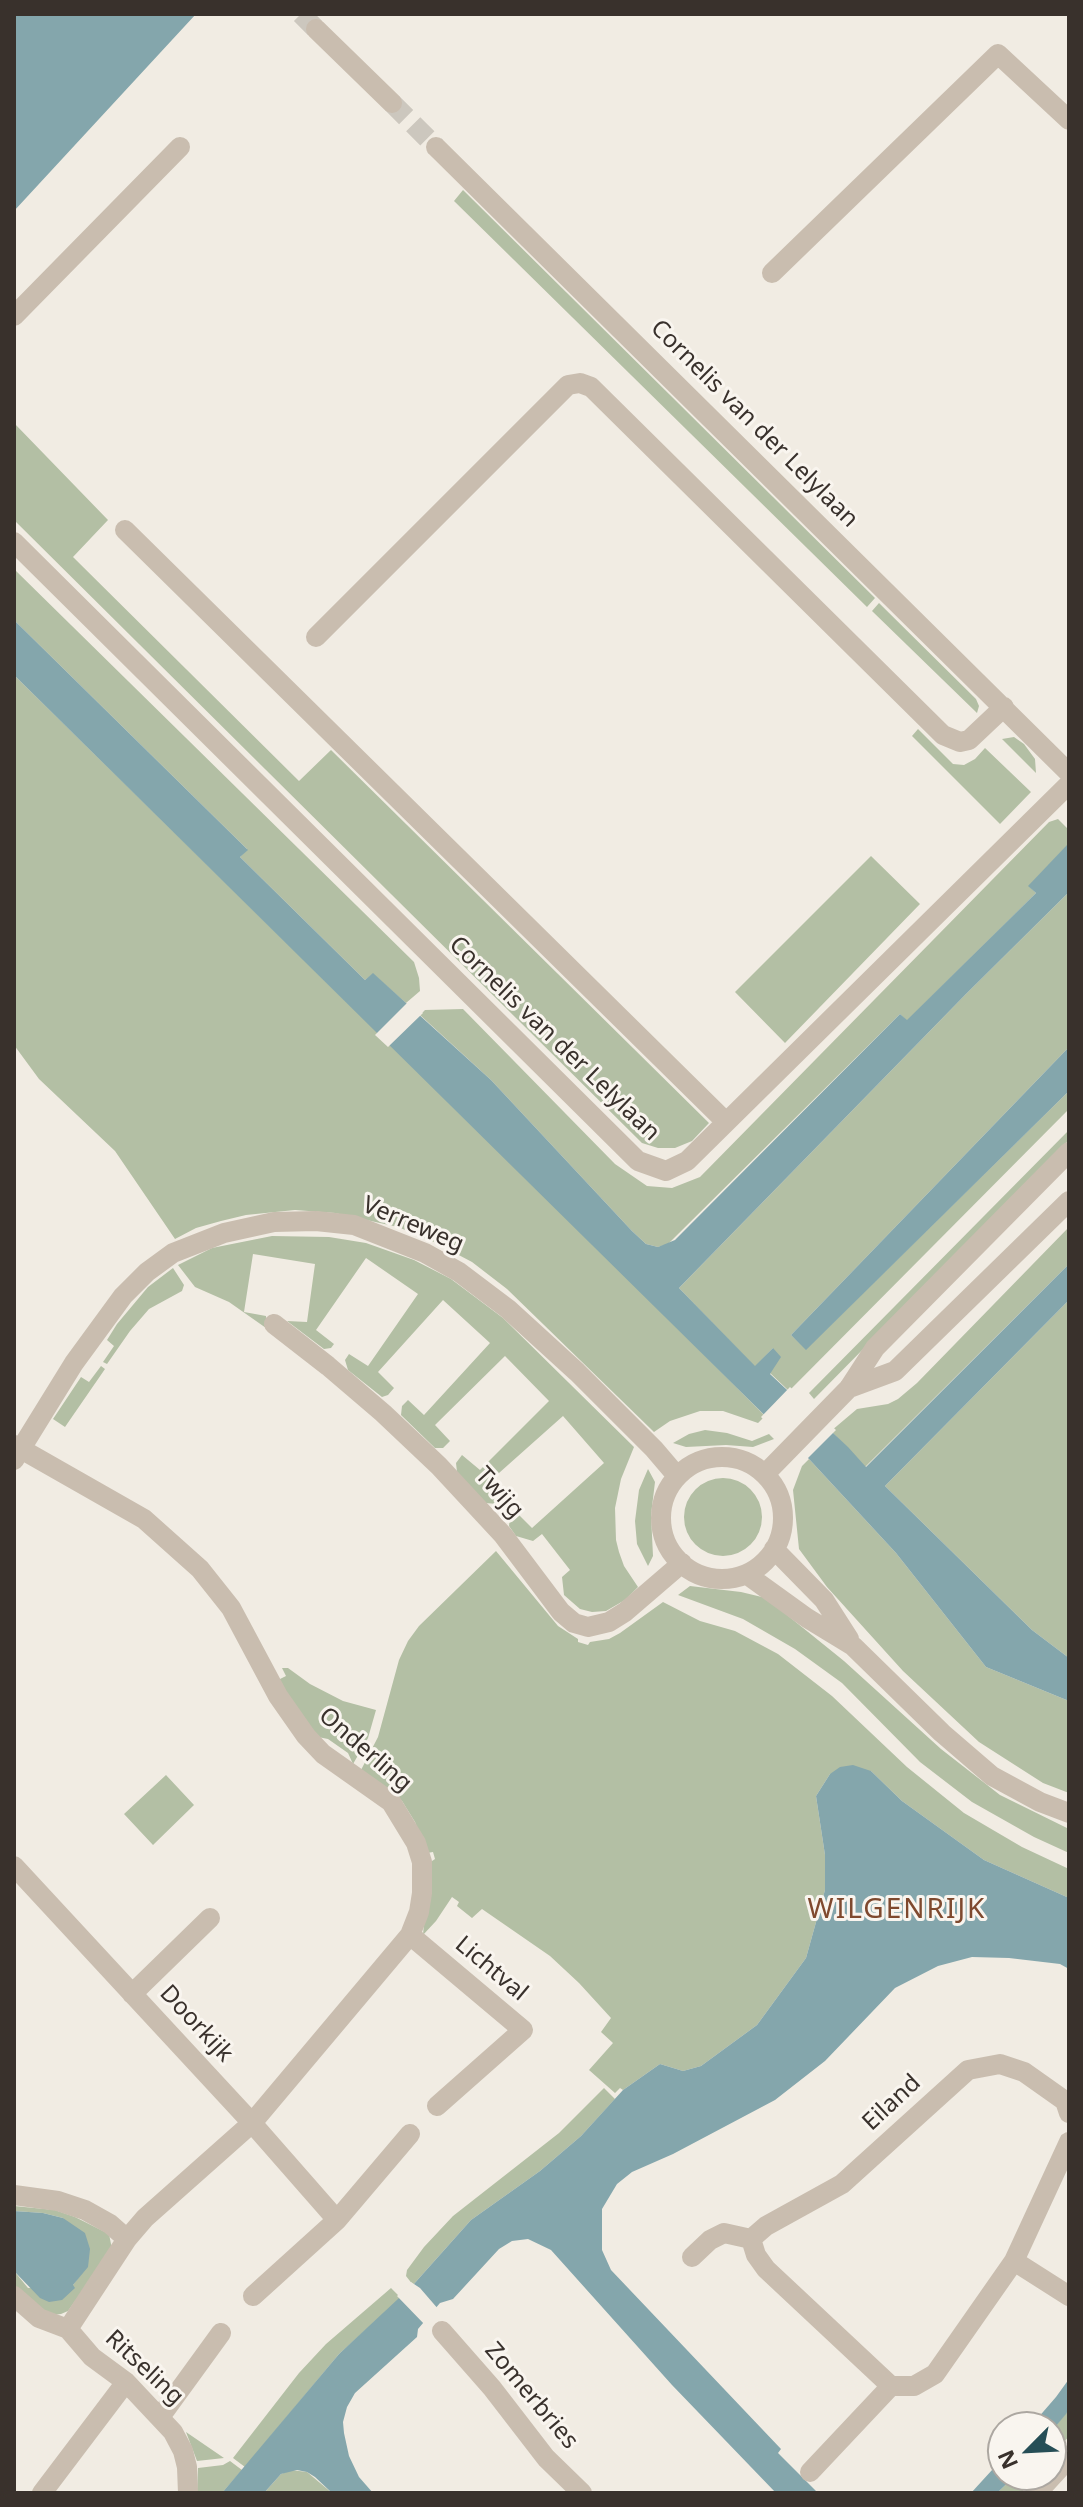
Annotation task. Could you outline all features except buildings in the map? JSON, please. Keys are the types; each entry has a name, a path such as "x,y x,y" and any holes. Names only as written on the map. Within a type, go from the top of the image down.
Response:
{"street":[{"path":"316,29 392,103"},
{"path":"772,273 998,54 1069,120"},
{"path":"14,316 180,147"},
{"name":"Cornelis van der Lelylaan","path":"436,147 1069,773"},
{"path":"316,637 568,385 580,383 591,387 943,735 960,742 969,740 1004,707"},
{"path":"125,530 726,1122"},
{"name":"Cornelis van der Lelylaan","path":"14,542 638,1161 666,1171 687,1161 1069,784"},
{"path":"765,1474 849,1388 875,1348 1069,1152"},
{"path":"849,1388 895,1371 1069,1201"},
{"name":"Verreweg","path":"16,1451 82,1352 123,1296 147,1272 173,1253 224,1233 274,1222 316,1221 354,1225 425,1253 459,1272 508,1309 577,1372 677,1476"},
{"name":"Twijg","path":"274,1324 361,1394 439,1466 503,1535 561,1612 574,1623 588,1627 609,1622 682,1563"},
{"name":"Onderling","path":"16,1451 144,1519 200,1569 231,1608 278,1696 306,1736 323,1754 391,1802 416,1843 422,1862 419,1912 410,1935 252,2123 145,2218 127,2239 68,2329"},
{"path":"720,1456 749,1463 765,1474 777,1490 783,1510 782,1530 774,1549 762,1564 746,1574 727,1578 708,1577 682,1563 670,1548 661,1521 663,1502 677,1476 701,1460 720,1456"},
{"path":"774,1549 824,1600 853,1646"},
{"path":"746,1574 807,1618 853,1646 942,1733 992,1776 1040,1802 1069,1813"},
{"name":"Doorkijk","path":"17,1873 252,2123 337,2220"},
{"path":"132,1994 210,1918"},
{"name":"Lichtval","path":"410,1935 523,2030 437,2106"},
{"name":"Eiland","path":"751,2239 766,2226 842,2184 968,2070 1000,2064 1024,2072 1065,2101 1069,2113"},
{"path":"253,2296 337,2220 410,2134"},
{"path":"692,2257 710,2240 724,2233 751,2239 756,2255 766,2269 891,2386 914,2386 935,2374 1014,2261 1069,2142"},
{"path":"14,2195 58,2201 85,2210 110,2224 127,2239"},
{"path":"1014,2261 1069,2296"},
{"path":"14,2296 39,2318 68,2329"},
{"name":"Ritseling","path":"68,2329 92,2357 126,2382 173,2432 183,2451 189,2476 188,2493"},
{"name":"Zomerbries","path":"442,2331 492,2388 546,2458 582,2493"},
{"path":"160,2417 221,2333"},
{"path":"42,2493 126,2382"},
{"path":"810,2472 891,2386"},
{"path":"1037,2493 1069,2455"}],"green space":[{"path":"463,190 875,598 867,607 454,201"},
{"path":"14,423 108,520 73,557 299,781 331,750 709,1123 692,1141 675,1148 658,1148 642,1143 14,520"},
{"path":"14,569 414,962 420,991 406,1003 373,974 365,980 240,857 247,849 14,620"},
{"path":"879,603 976,699 979,706 977,713 872,611"},
{"path":"14,675 765,1416 758,1423 723,1411 700,1411 670,1421 654,1432 507,1289 472,1262 398,1227 335,1213 295,1210 221,1221 196,1228 175,1239 115,1151 39,1079 14,1045"},
{"path":"918,729 953,764 964,765 985,748 1031,792 1000,824 912,736"},
{"path":"1014,737 1024,744 1035,759 1036,773 1002,739"},
{"path":"1058,819 1069,830 1069,848 1067,846 1029,886 1036,893 907,1021 900,1014 668,1244 658,1247 646,1244 491,1080 420,1015 425,1010 463,1009 615,1164 647,1186 672,1188 700,1177 1049,822"},
{"path":"871,856 920,904 785,1043 735,992"},
{"path":"1069,892 1069,1047 791,1335 806,1349 1069,1091 1069,1109 789,1391 770,1373 773,1348 755,1367 679,1288"},
{"path":"1069,1130 1069,1140 814,1399 809,1393"},
{"path":"1069,1227 1069,1264 865,1467 831,1431 857,1409 888,1404 917,1383"},
{"path":"272,1236 329,1237 366,1243 414,1260 451,1279 503,1318 634,1447 621,1479 615,1508 619,1552 638,1587 625,1600 606,1611 580,1609 564,1595 562,1577 570,1570 542,1534 533,1541 516,1536 509,1526 510,1517 516,1512 532,1528 604,1463 563,1416 490,1481 504,1498 498,1504 485,1503 457,1472 456,1463 462,1455 480,1470 549,1401 505,1356 435,1425 450,1441 443,1448 435,1448 401,1415 402,1406 408,1400 424,1415 490,1343 443,1300 378,1372 394,1388 382,1397 348,1370 345,1360 349,1354 368,1366 418,1294 366,1258 316,1330 334,1344 324,1349 287,1321 307,1322 315,1264 253,1254 244,1312 266,1316 266,1328 229,1302 195,1287 178,1265 212,1248"},
{"path":"173,1268 184,1285 182,1291 149,1309 107,1364 103,1362 114,1346 107,1340 117,1324 148,1287"},
{"path":"1069,1300 1069,1658 1032,1630 885,1486"},
{"path":"101,1366 105,1369 65,1427 53,1419 81,1377 89,1382"},
{"path":"705,1430 752,1441 769,1434 774,1439 753,1447 686,1447 673,1443"},
{"path":"809,1459 896,1553 986,1667 1069,1701 1069,1793 1043,1783 979,1742 903,1671 827,1587 799,1549 793,1490 802,1466"},
{"path":"648,1469 655,1482 651,1515 653,1556 648,1566 637,1544 635,1521 639,1490"},
{"path":"723,1478 738,1481 750,1490 759,1502 762,1517 759,1532 750,1544 738,1553 723,1556 708,1553 696,1544 687,1532 684,1517 687,1502 696,1490 708,1481"},
{"path":"496,1551 558,1626 578,1642 588,1645 609,1639 663,1602 700,1621 735,1631 778,1654 832,1696 907,1767 964,1813 1022,1847 1069,1869 1069,1898 984,1860 902,1801 871,1771 830,1774 816,1796 825,1855 825,1890 806,1958 757,2025 701,2066 683,2071 660,2064 615,2093 589,2070 613,2043 601,2032 611,2018 550,1956 482,1909 472,1918 457,1906 459,1902 452,1897 423,1935 429,1863 435,1859 433,1852 427,1853 415,1822 402,1801 361,1770 378,1737 399,1660 408,1641 419,1626"},
{"path":"690,1586 766,1598 844,1661 941,1749 1000,1795 1069,1829 1069,1853 972,1802 920,1762 842,1683 795,1649 743,1619 678,1595"},
{"path":"282,1668 288,1668 310,1684 343,1701 376,1710 368,1738 353,1764 348,1753 328,1739 318,1737 276,1681 286,1676"},
{"path":"166,1775 194,1805 153,1845 124,1814"},
{"path":"604,2088 615,2099 581,2136 540,2171 471,2220 413,2285 406,2276 407,2270 453,2216 559,2133"},
{"path":"14,2206 55,2210 109,2234 112,2249 68,2311 52,2315 30,2302 14,2286 14,2271 28,2288 73,2285 86,2267 63,2218 14,2211"},
{"path":"391,2288 401,2298 339,2354 245,2467 233,2458 299,2373 326,2344"},
{"path":"1069,2409 1067,2438 1067,2412"},
{"path":"186,2432 224,2458 197,2461"},
{"path":"230,2461 242,2470 222,2493 197,2493 198,2468 223,2465"},
{"path":"291,2470 307,2472 332,2493 264,2493 281,2474"},
{"path":"999,2491 1023,2491 1021,2493 997,2493"}],"water":[{"path":"14,14 196,14 14,211"},
{"path":"14,620 248,850 240,857 365,980 373,973 491,1080 632,1231 646,1244 658,1247 675,1240 900,1014 907,1020 1036,893 1028,886 1067,845 1069,892 679,1288 755,1366 773,1348 781,1357 770,1374 866,1467 1069,1264 1069,1300 885,1486 1032,1630 1069,1658 1069,1701 986,1667 896,1553 809,1459 14,675"},
{"path":"1069,1047 1069,1091 806,1350 791,1335"},
{"path":"853,1765 871,1771 902,1801 984,1860 1069,1898 1069,1969 1060,1964 972,1957 938,1966 895,1988 825,2061 775,2100 632,2172 617,2184 602,2209 602,2250 611,2270 781,2449 778,2453 818,2493 776,2493 672,2385 551,2250 528,2239 512,2241 499,2249 453,2299 440,2303 418,2329 417,2337 355,2393 347,2407 344,2433 349,2456 359,2477 373,2493 332,2493 315,2477 297,2470 281,2474 264,2493 222,2493 339,2354 413,2285 471,2220 540,2171 581,2136 623,2090 660,2064 683,2071 701,2066 757,2025 806,1958 825,1890 825,1855 816,1796 830,1774 840,1767"},
{"path":"14,2211 63,2218 85,2233 90,2249 88,2267 73,2285 75,2288 62,2300 49,2302 40,2298 14,2271"},
{"path":"1069,2379 1067,2412 1044,2411"},
{"path":"987,2476 987,2491 999,2491 997,2493 971,2493"}],"pier":[{"path":"409,1001 423,1013 388,1047 375,1035"},
{"path":"790,1387 836,1430 805,1461 761,1417"},
{"path":"411,2282 439,2310 426,2326 397,2296"}],"tunnel":[{"path":"301,14 316,29"},
{"path":"392,103 436,147"}],"district":[{"name":"WILGENRIJK","path":"897,1910"}]}
